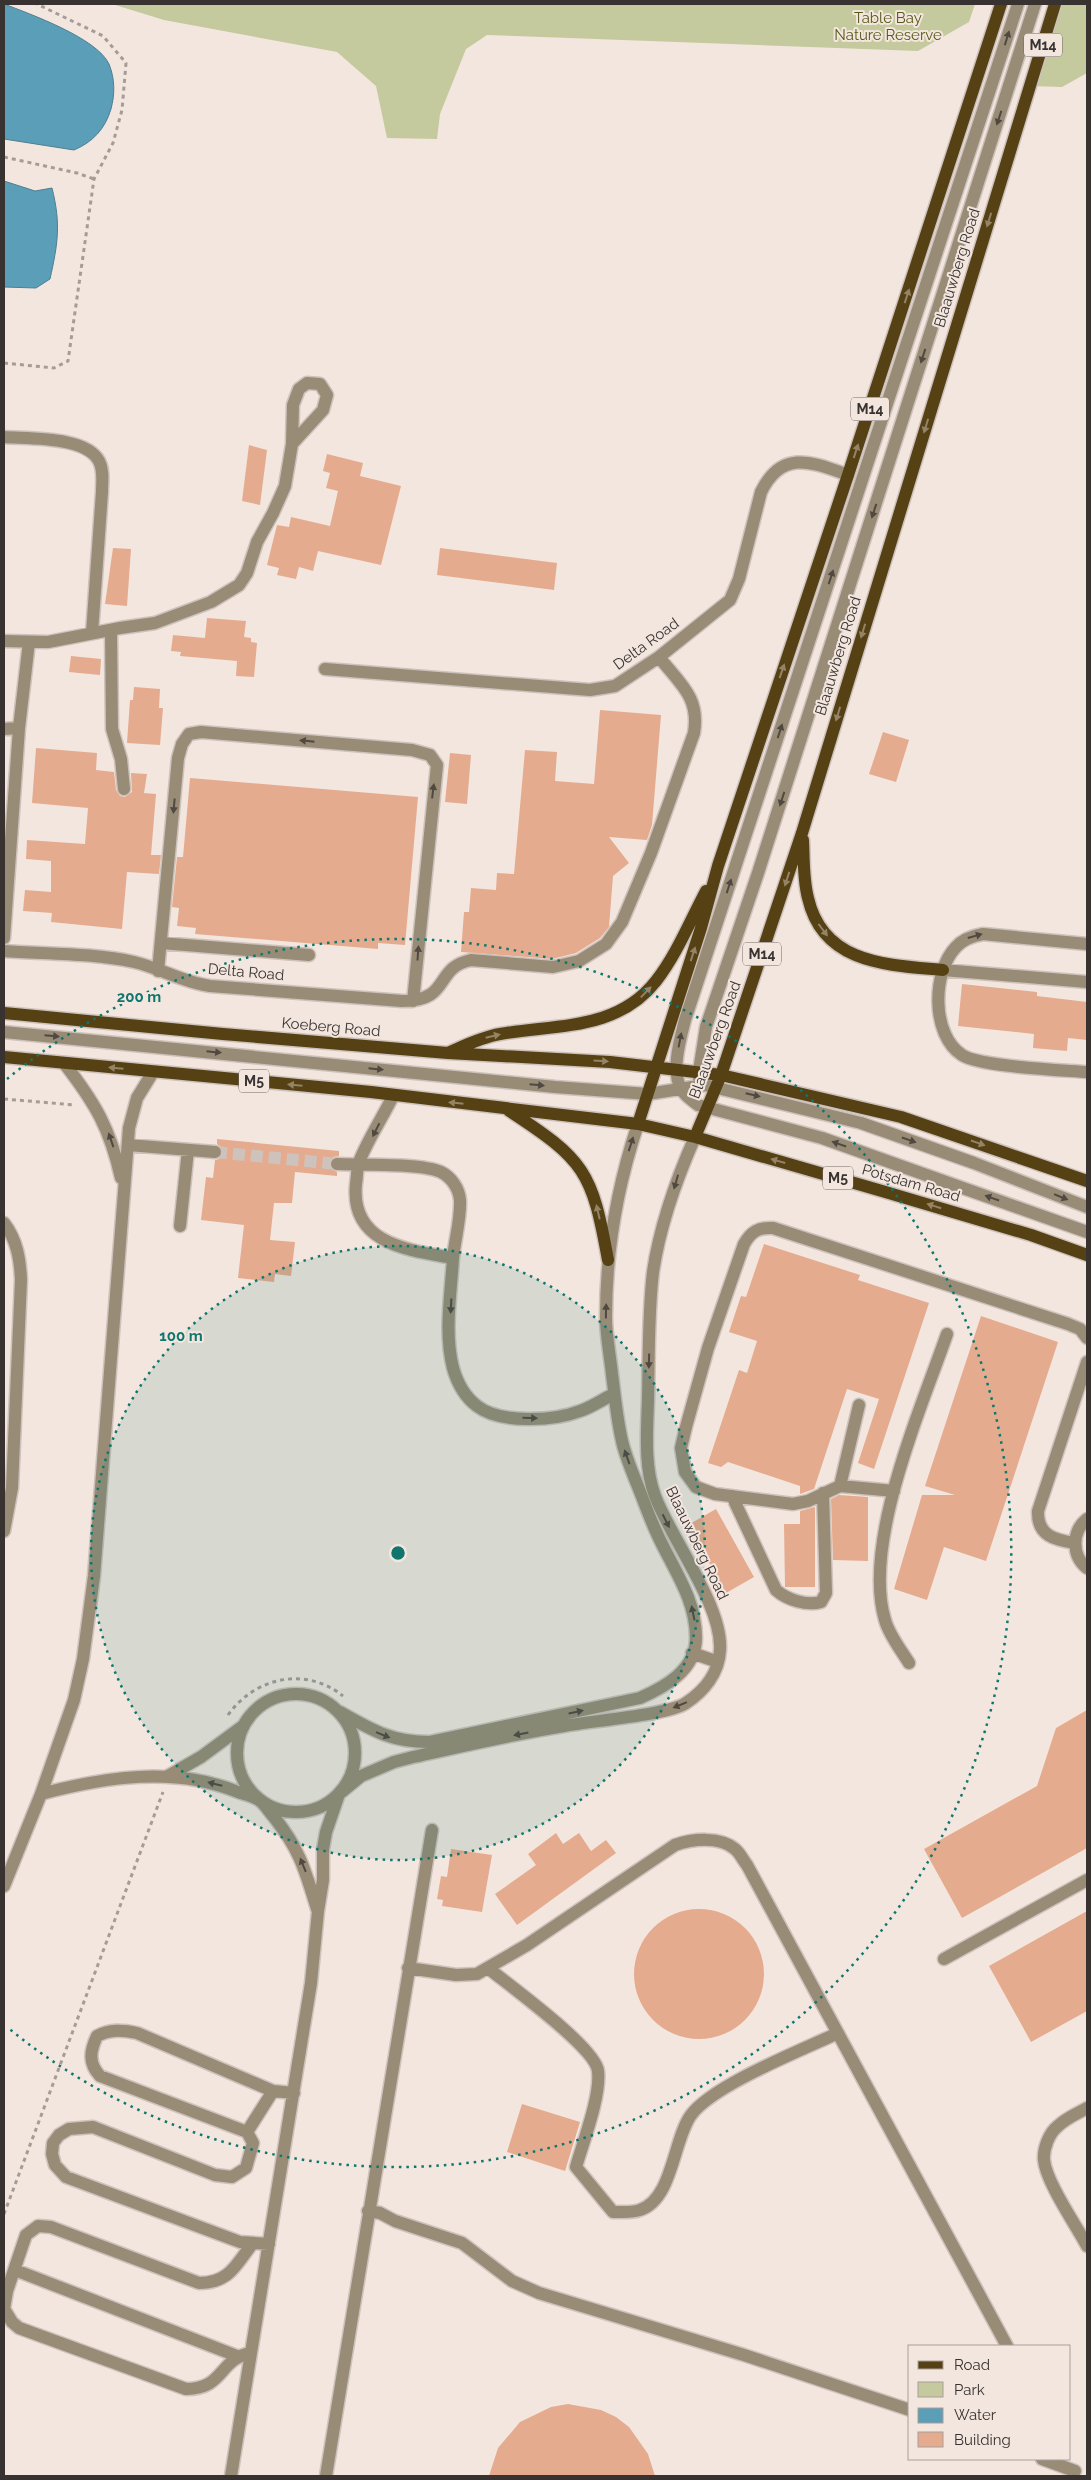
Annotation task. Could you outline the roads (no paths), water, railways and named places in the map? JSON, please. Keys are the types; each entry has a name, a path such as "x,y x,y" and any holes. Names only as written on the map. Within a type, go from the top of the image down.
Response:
{"main road":[{"name":"Blaauwberg Road","path":"638,1124 701,928 718,866 848,475 1001,4"},
{"name":"Blaauwberg Road","path":"695,1137 708,1108 711,1086 721,1075 802,833 1055,4"},
{"path":"802,833 808,901 818,924 833,941 845,950 870,961 888,965 942,970"},
{"path":"448,1053 490,1036 591,1022 628,1007 647,991 664,969 718,866"},
{"name":"Koeberg Road","path":"4,1012 204,1033 448,1053 656,1066"},
{"name":"M5","path":"4,1057 393,1096 638,1124"},
{"path":"656,1066 721,1075 901,1117 1087,1181"},
{"path":"505,1108 564,1148 583,1172 595,1201 608,1260"},
{"name":"Potsdam Road","path":"638,1124 695,1137 1031,1235 1087,1255"}],"street":[{"path":"1018,4 685,1020 679,1045 677,1069 680,1089 688,1098 708,1108 822,1138 1087,1232"},
{"path":"711,1086 700,1078 699,1071 706,1027 758,873 1035,4"},
{"path":"4,437 77,444 91,451 99,461 102,473 102,492 92,633"},
{"path":"4,641 48,642 154,623 211,602 239,585 247,573 257,542 285,486 292,444"},
{"name":"Delta Road","path":"325,669 599,690 615,686 659,657 730,600 739,578 761,492 766,480 776,470 789,464 807,462 848,475"},
{"path":"111,630 112,719 114,741 121,760 124,789"},
{"path":"4,938 9,802 29,642"},
{"path":"158,970 178,758 182,744 189,734 211,733 412,750 430,755 437,765 413,1002 426,999 432,995 456,966 472,960 535,966 564,965 593,954 615,934 651,854 695,724 696,716 693,703 659,657"},
{"path":"4,729 19,728"},
{"path":"1087,944 1008,936 976,935 968,937 955,948 942,970 939,1002 943,1034 952,1048 964,1056 985,1062 1087,1072"},
{"path":"161,943 309,955"},
{"name":"Delta Road","path":"4,951 123,960 158,970 180,980 210,986 413,1002"},
{"path":"942,970 1087,982"},
{"path":"4,1032 457,1078 648,1094 711,1086 861,1123 974,1162 1087,1208"},
{"path":"64,1063 92,1099 104,1121 124,1187"},
{"path":"4,1886 74,1700 86,1643 94,1576 128,1145 135,1104 153,1072"},
{"path":"393,1096 358,1165 355,1198 360,1217 366,1227 390,1242 422,1252 453,1258"},
{"name":"Blaauwberg Road","path":"340,1712 383,1736 406,1742 428,1742 640,1698 664,1688 678,1677 690,1660 696,1641 694,1614 686,1590 664,1548 644,1502 626,1453 614,1394 606,1319 608,1260 620,1186 638,1124"},
{"name":"Blaauwberg Road","path":"339,1794 362,1776 394,1762 563,1726 653,1712 683,1705 703,1690 718,1662 720,1640 712,1612 662,1515 654,1495 649,1466 650,1312 654,1271 662,1231 679,1172 695,1137"},
{"path":"128,1145 216,1152"},
{"path":"180,1226 188,1150"},
{"path":"337,1164 424,1168 435,1170 450,1178 460,1199 453,1258 449,1333 453,1368 468,1398 478,1407 493,1414 539,1419 580,1411 614,1394"},
{"path":"4,1223 15,1240 20,1259 21,1280 12,1488 4,1531"},
{"path":"894,1491 840,1486 808,1501 793,1504 715,1494 696,1487 684,1472 681,1448 708,1348 744,1244 750,1234 757,1229 773,1228 1004,1302 1080,1329 1087,1338"},
{"path":"909,1663 885,1622 879,1588 882,1546 894,1491 947,1334"},
{"path":"1075,1543 1054,1540 1043,1532 1038,1518 1038,1511 1087,1362"},
{"path":"840,1486 860,1405"},
{"path":"732,1496 776,1590 782,1596 816,1604 821,1602 826,1594 823,1493"},
{"path":"1087,1519 1079,1529 1075,1543 1078,1557 1087,1568"},
{"path":"692,1652 718,1662"},
{"path":"40,1794 97,1781 168,1776 218,1784 260,1800 275,1809 292,1812 309,1811 325,1805 339,1794 348,1782 354,1768 356,1753 348,1724 340,1712 330,1704 313,1696 294,1693 282,1695 259,1706 243,1726 201,1757 168,1776"},
{"path":"243,1726 238,1738 238,1766 242,1779 289,1837 300,1855 306,1868 318,1911"},
{"path":"231,2476 314,1959 323,1880 326,1832 339,1794"},
{"path":"326,2476 432,1830"},
{"path":"408,1968 456,1976 468,1976 488,1968 527,1945 675,1845 690,1839 724,1843 735,1849 747,1865 1006,2345"},
{"path":"944,1959 1087,1880"},
{"path":"488,1968 576,2039 595,2060 599,2080 576,2167 613,2212 630,2212 651,2204 663,2189 684,2127 703,2101 746,2076 838,2033"},
{"path":"269,2244 240,2242 66,2177 55,2165 52,2154 54,2142 58,2135 69,2129 93,2127 215,2175 232,2177 246,2168 250,2160 253,2143 247,2132 100,2076 92,2065 90,2056 97,2036 112,2031 123,2030 137,2034 273,2091 294,2093"},
{"path":"247,2132 273,2091"},
{"path":"1087,2108 1059,2125 1052,2132 1045,2147 1044,2160 1047,2173 1087,2246"},
{"path":"368,2211 380,2213 394,2222 462,2243 512,2281 539,2293 744,2355 908,2409"},
{"path":"237,2356 210,2385 202,2388 186,2389 19,2328 12,2322 4,2309 7,2291 26,2235 38,2226 51,2227 199,2282 213,2283 224,2278 252,2244"},
{"path":"15,2270 237,2356 251,2353"},
{"path":"1044,2460 1076,2474"},
{"path":"1069,2460 1076,2474"}],"water":[{"path":"4,4 77,36 102,54 109,64 114,86 111,109 102,129 81,147 74,150 4,139"},
{"path":"4,181 35,191 52,188 57,212 55,255 50,279 36,288 4,287"}],"tunnel":[{"path":"215,1152 337,1164"}],"park label":[{"name":"Table Bay Nature Reserve","path":"888,26"}]}
